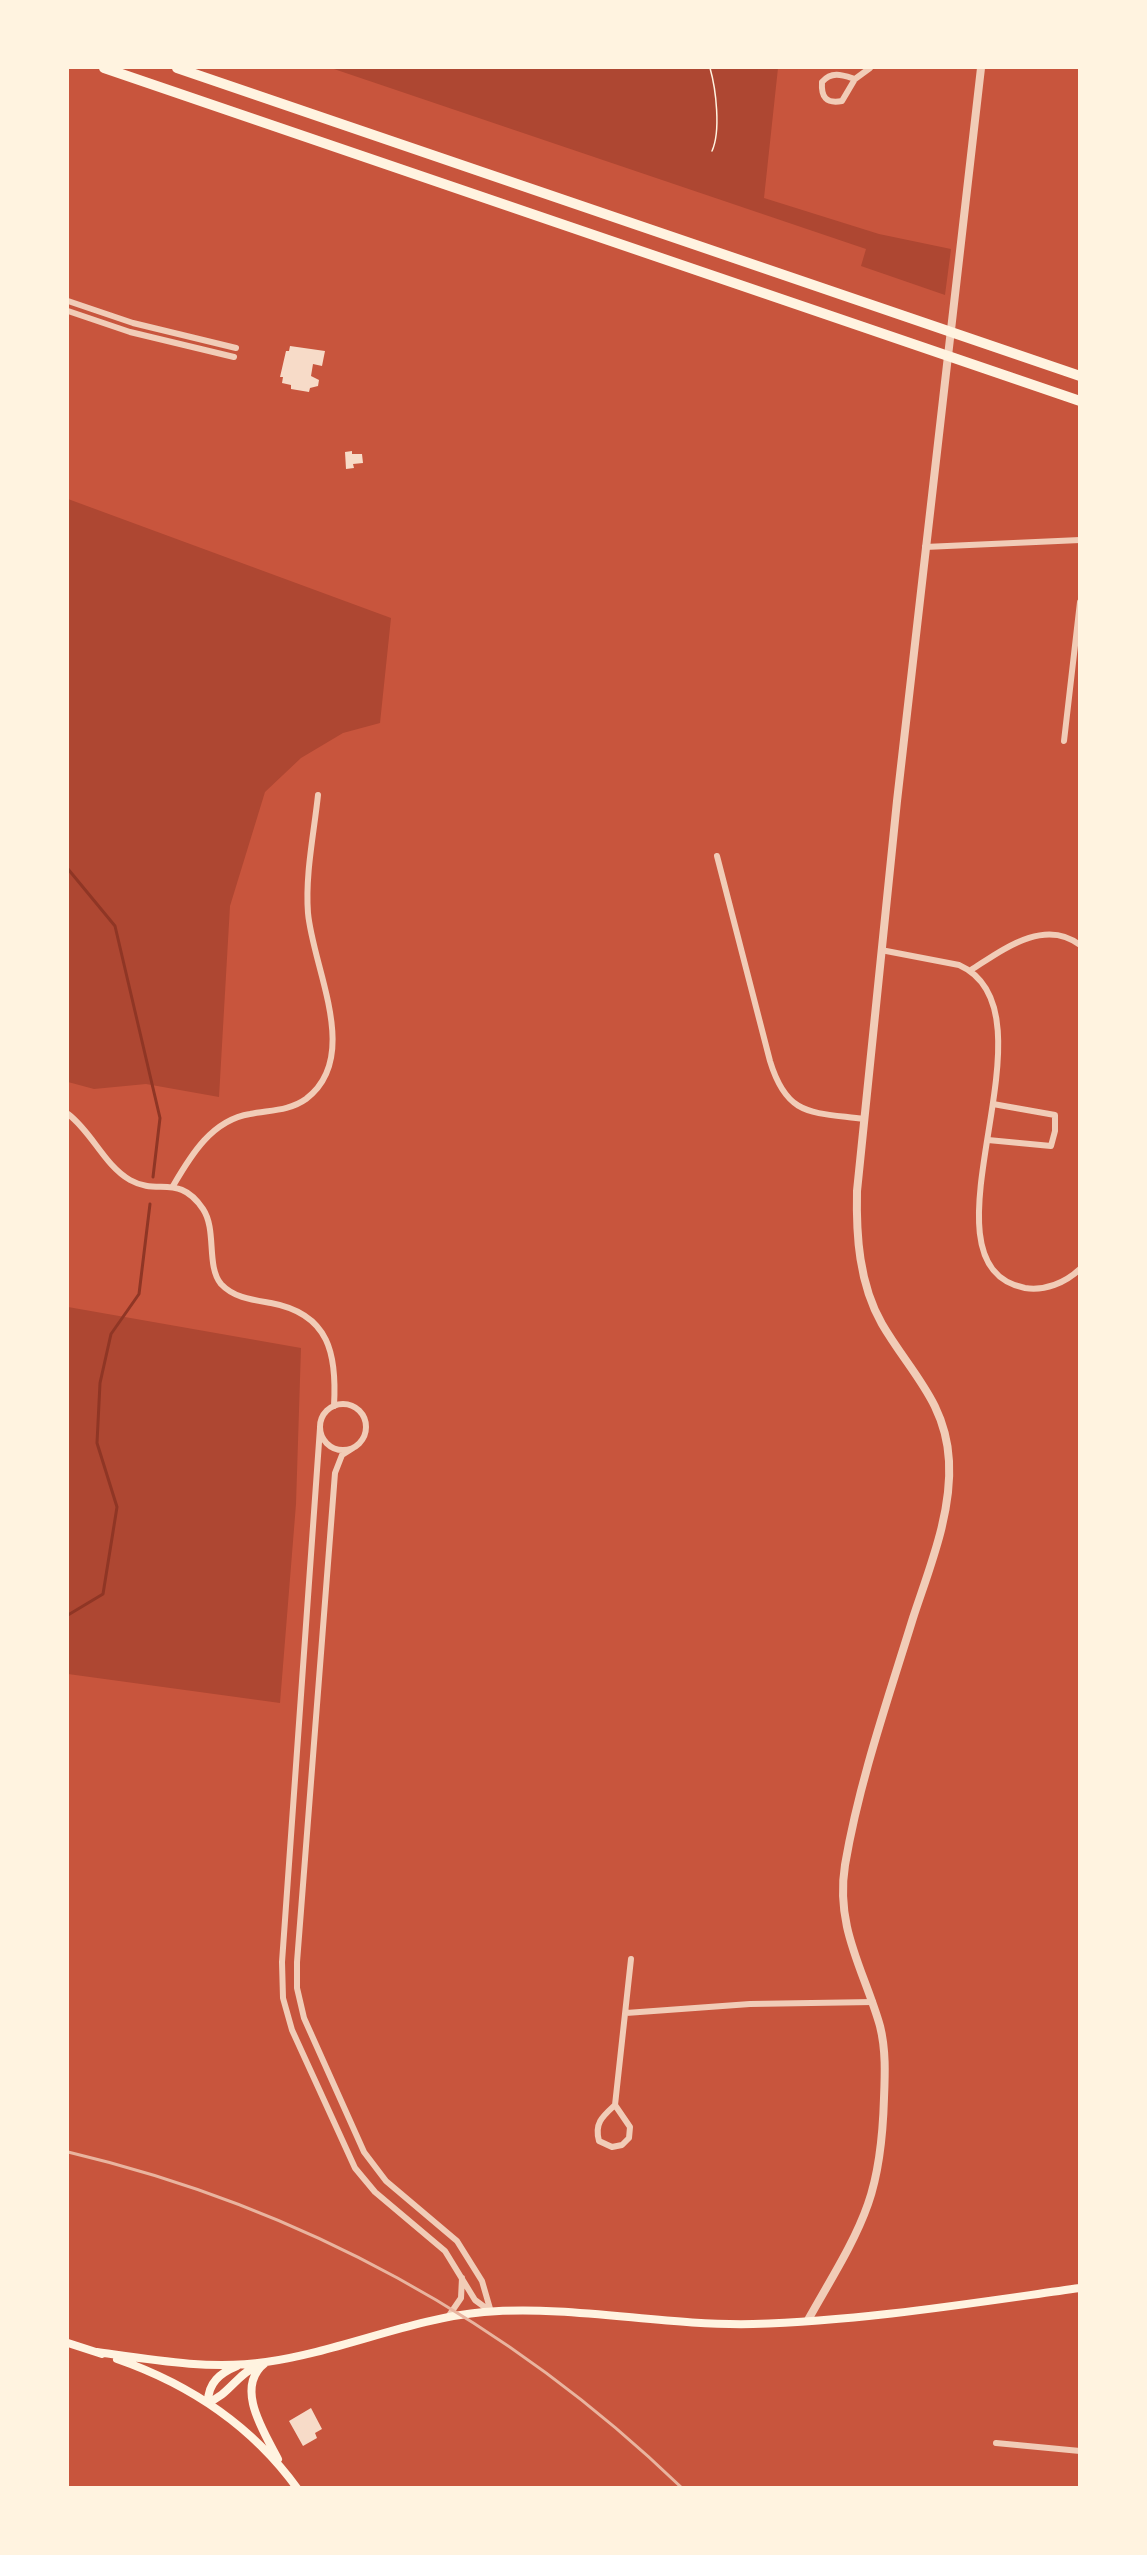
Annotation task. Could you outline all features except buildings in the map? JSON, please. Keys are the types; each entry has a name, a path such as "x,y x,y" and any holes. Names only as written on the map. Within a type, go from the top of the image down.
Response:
{"highway":[{"path":"104,68 1080,401"},
{"path":"177,68 1080,376"}],"main road":[{"path":"97,2352 184,2363 240,2364 266,2362 337,2347 443,2319 491,2312 610,2316 725,2324 808,2320 1080,2288"},
{"path":"68,2343 154,2373 208,2402 248,2434 297,2487"},
{"path":"208,2402 221,2396 247,2371 266,2362"},
{"path":"266,2362 252,2375 251,2395 257,2415 285,2473"},
{"path":"208,2402 213,2382 225,2371 240,2364"}],"street":[{"path":"855,79 837,74 828,75 822,82 821,92 825,99 832,102 842,101 855,79 870,68"},
{"path":"808,2320 851,2242 874,2186 880,2150 885,2074 884,2046 873,2002 851,1948 844,1922 845,1869 851,1835 888,1697 937,1539 946,1501 949,1461 941,1418 932,1397 881,1322 863,1271 856,1219 881,950 981,68"},
{"path":"68,301 133,323 237,348"},
{"path":"68,311 130,332 234,357"},
{"path":"925,547 1080,540"},
{"path":"1064,741 1080,602"},
{"path":"173,1186 202,1142 218,1128 242,1115 296,1105 319,1088 329,1073 332,1030 308,911 318,795"},
{"path":"717,856 770,1061 782,1092 795,1105 807,1110 864,1119"},
{"path":"970,970 1010,945 1039,935 1060,935 1080,945"},
{"path":"881,950 959,965 970,970 990,998 998,1023 993,1104 977,1224 981,1247 989,1265 1014,1285 1028,1288 1044,1288 1061,1282 1080,1269"},
{"path":"988,1140 1051,1146 1055,1131 1055,1115 993,1104"},
{"path":"68,1114 83,1127 124,1176 142,1185 173,1186 188,1193 205,1213 209,1223 215,1271 224,1286 248,1300 293,1310 323,1332 333,1357 334,1406"},
{"path":"349,1405 362,1414 366,1429 360,1443 342,1455 335,1473 297,1962 300,2003 324,2064 372,2166 391,2186 451,2235 482,2281 491,2312 475,2300 461,2274 440,2246 375,2192 355,2168 292,2030 285,2006 282,1962 320,1428 324,1415 334,1406 349,1405"},
{"path":"320,1428 326,1442 331,1447 346,1450 353,1448"},
{"path":"615,2105 630,2127 629,2138 622,2145 612,2147 599,2141 596,2131 599,2121 615,2105 632,1959"},
{"path":"626,2013 750,2004 873,2002"},
{"path":"310,2070 324,2064"},
{"path":"420,2229 430,2217"},
{"path":"440,2246 451,2235"},
{"path":"443,2319 455,2310 461,2298 461,2274"},
{"path":"996,2443 1080,2451"}],"path":[{"path":"710,68 717,100 717,137 712,151"}],"shaded area":[{"path":"331,68 778,68 764,198 879,234 951,249 945,295 861,266 866,249"},
{"path":"68,499 391,618 380,723 343,733 301,758 265,792 230,906 219,1097 146,1084 94,1089 68,1082"},
{"path":"68,1307 301,1348 296,1504 280,1703 68,1674"}],"waterway":[{"path":"68,869 115,926 160,1118 153,1177"},
{"path":"68,1615 103,1594 117,1507 97,1443 100,1383 111,1334 139,1294 150,1204"}],"railway":[{"path":"68,2152 154,2175 238,2204 319,2238 398,2278 473,2323 546,2373 616,2428 682,2488"}]}
